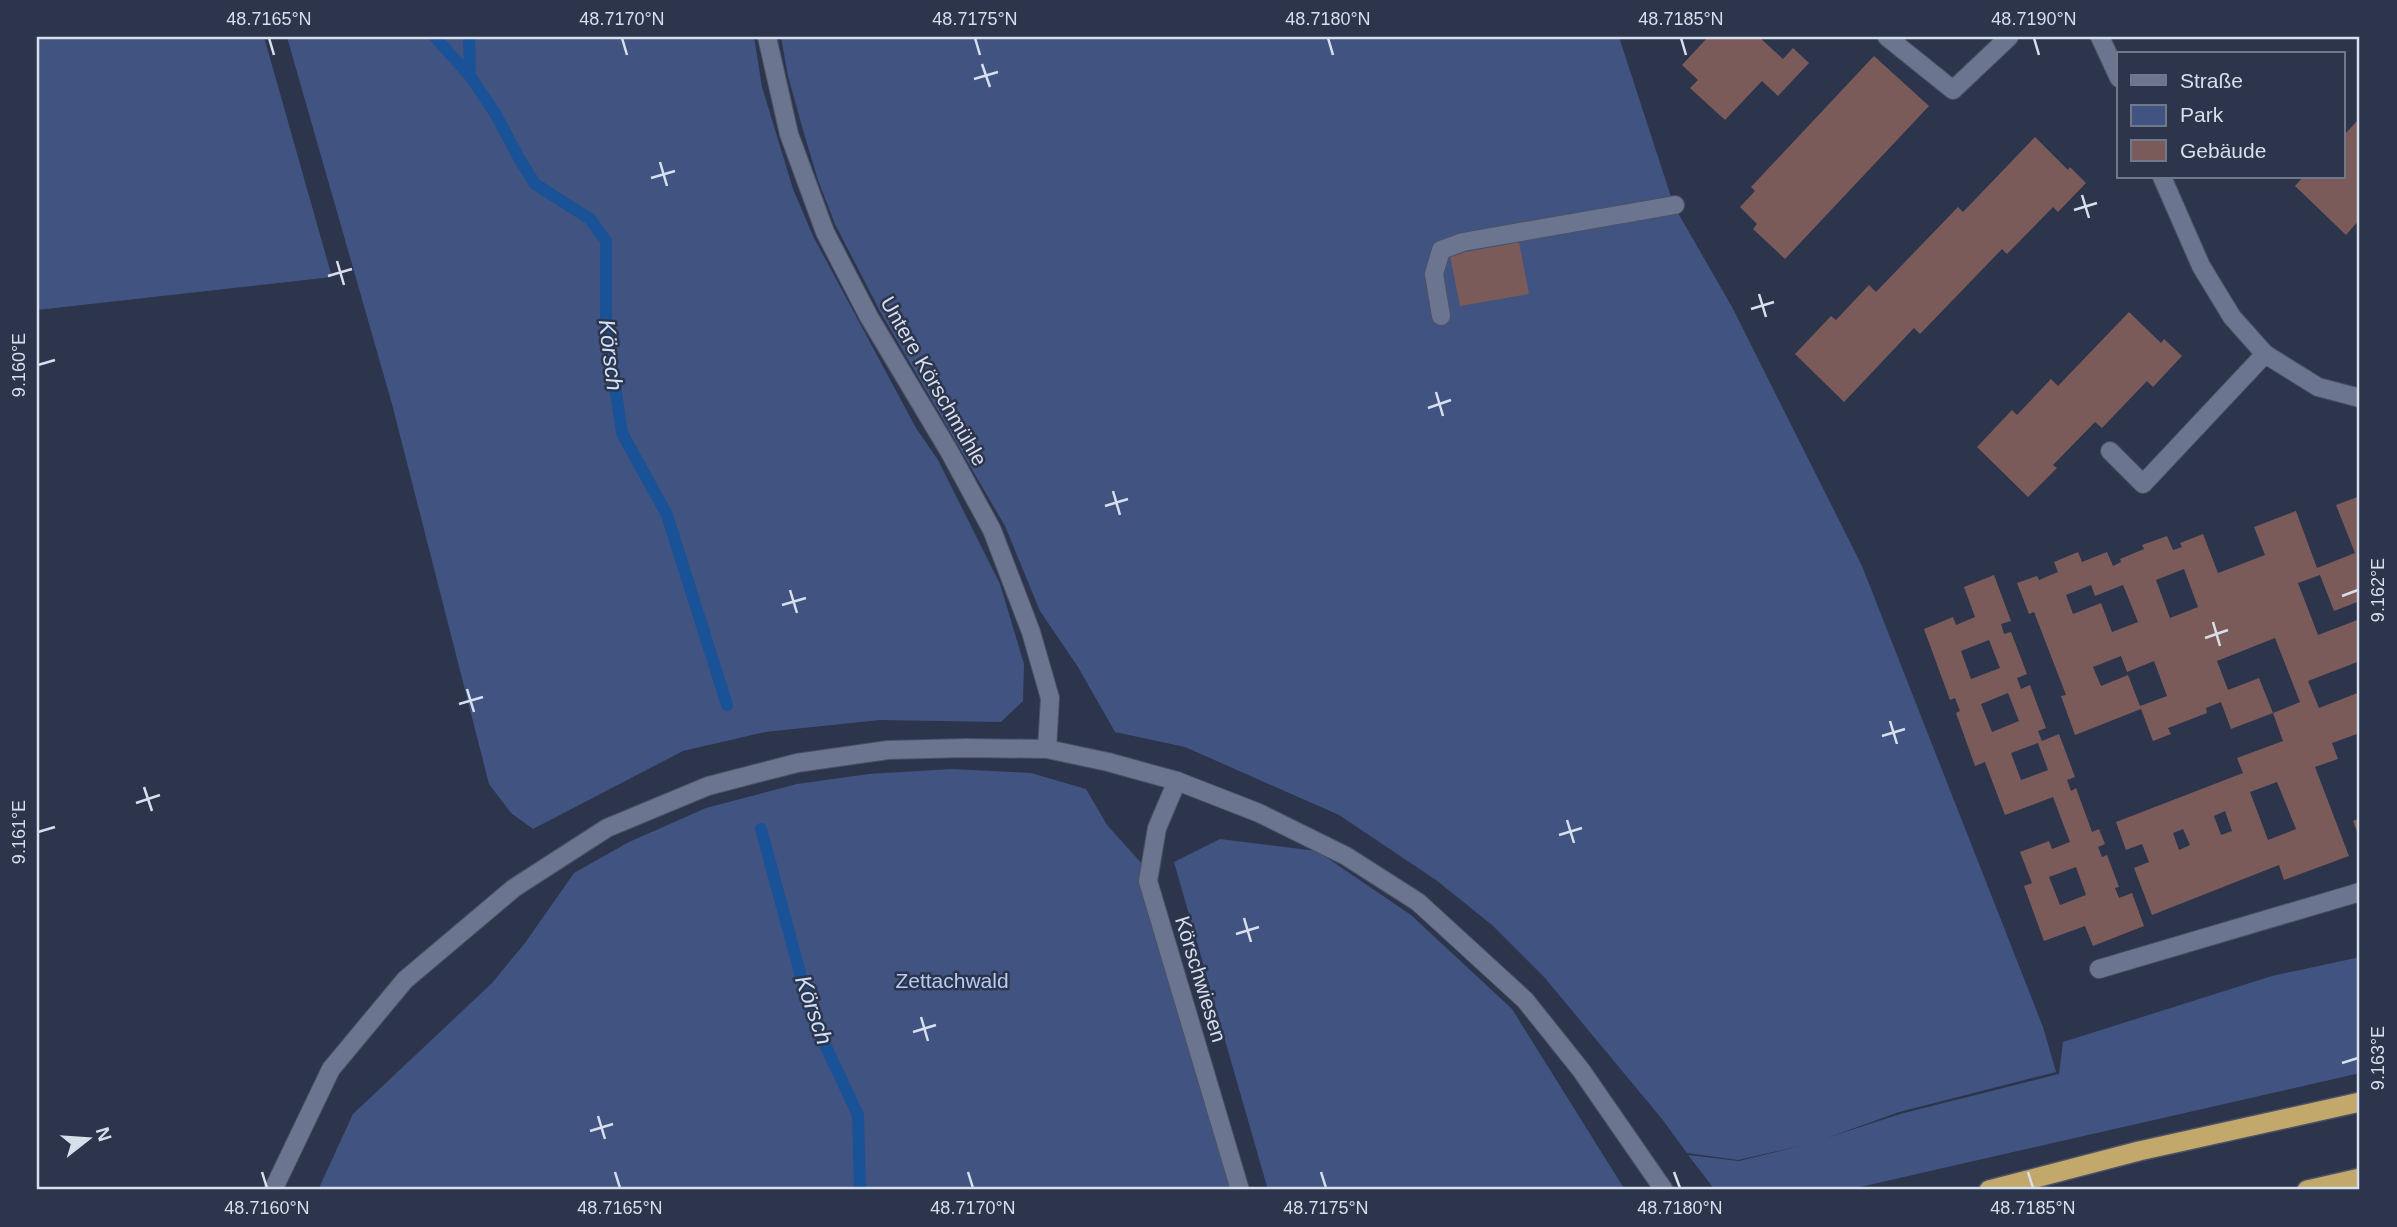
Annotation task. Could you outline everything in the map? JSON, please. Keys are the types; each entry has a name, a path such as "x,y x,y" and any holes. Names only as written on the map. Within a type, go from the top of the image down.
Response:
{"highway":[{"path":"1989,1190 2139,1152 2360,1102"},
{"path":"2307,1190 2360,1178"}],"street":[{"name":"Untere Körschmühle","path":"767,37 789,134 825,232 869,317 949,451 992,530 1031,632 1050,698 1047,750"},
{"path":"1887,37 1952,90 2009,37"},
{"path":"2100,37 2117,74"},
{"path":"2162,178 2201,266 2232,317 2266,354 2318,387 2360,398"},
{"path":"1441,316 1434,274 1441,250 1464,242 1675,205"},
{"path":"2110,452 2143,484 2266,354"},
{"path":"273,1190 331,1069 405,980 514,888 607,828 708,786 797,763 888,750 966,748 1047,750 1108,762 1177,781 1259,813 1346,856 1418,902 1525,1000 1581,1070 1664,1190"},
{"name":"Körschwiesen","path":"1177,781 1157,828 1148,881 1240,1190"},
{"path":"2099,969 2360,892"}],"green space":[{"path":"37,37 264,37 332,277 37,310"},
{"path":"287,37 754,37 762,87 793,189 813,236 916,428 938,460 1000,584 1024,664 1023,701 1001,722 880,720 765,732 683,751 533,829 511,813 489,784 392,404"},
{"path":"781,37 1619,37 1674,206 1732,307 1862,566 2043,1027 2056,1072 1899,1112 1827,1138 1900,1114 2059,1074 2063,1042 2272,976 2360,957 2360,1073 1847,1190 1715,1190 1688,1155 1739,1161 1804,1145 1738,1160 1687,1153 1545,978 1492,925 1436,880 1339,815 1185,747 1115,732 1078,667 1040,611 1005,526 881,313 835,224 803,130 788,76"},
{"name":"Zettachwald","path":"951,769 1031,773 1086,789 1107,825 1144,866 1233,1190 318,1190 353,1114 492,983 525,943 574,873 629,842 706,808 797,784 869,774"},
{"path":"1220,839 1317,851 1411,915 1512,1009 1625,1190 1268,1190 1174,862"}],"building":[{"path":"1708,37 1759,37 1783,59 1793,48 1809,63 1778,96 1762,81 1725,120 1690,88 1698,80 1682,65"},
{"path":"1874,56 1929,106 1785,259 1753,229 1757,224 1740,207 1755,191 1751,187"},
{"path":"2360,118 2360,219 2346,235 2295,186 2302,178 2344,178 2344,135"},
{"path":"2035,137 2068,170 2070,167 2086,183 2058,212 2053,207 2007,254 2002,249 1920,334 1914,328 1844,402 1795,354 1831,316 1836,320 1869,285 1876,292 1958,207 1963,212"},
{"path":"1519,242 1529,294 1460,306 1450,255"},
{"path":"2129,312 2161,343 2164,339 2182,356 2153,387 2147,381 2102,428 2095,422 2053,465 2057,468 2028,497 1977,447 2012,410 2017,415 2051,379 2058,386"},
{"path":"2360,496 2360,601 2334,611 2320,575 2298,583 2318,635 2360,619 2360,661 2308,681 2319,708 2360,692 2360,742 2357,734 2332,743 2338,759 2315,767 2349,856 2284,880 2279,865 2152,915 2134,868 2149,862 2142,844 2126,850 2116,822 2243,773 2237,758 2283,741 2273,713 2231,729 2221,702 2206,708 2207,713 2168,728 2171,734 2153,741 2141,709 2075,735 2061,696 2066,695 2034,612 2029,614 2017,583 2037,576 2039,580 2058,572 2054,562 2078,552 2082,562 2107,552 2113,566 2121,562 2120,559 2144,549 2142,545 2167,536 2173,550 2182,547 2180,543 2203,534 2218,573 2265,555 2254,527 2296,511 2317,568 2355,553 2336,505","holes":["2184,569 2198,607 2170,618 2156,580","2091,585 2095,596 2123,585 2138,622 2112,632 2101,603 2073,614 2066,595","2275,638 2300,702 2273,713 2259,678 2228,690 2217,661","2121,656 2127,672 2154,661 2167,696 2140,706 2128,675 2101,686 2093,667","2277,782 2296,829 2268,840 2250,792","2225,811 2232,831 2221,835 2214,816","2183,829 2190,845 2179,850 2173,833"]},
{"path":"1994,575 2011,621 2001,624 2004,634 2011,632 2027,674 2017,678 2021,689 2030,685 2046,728 2038,731 2042,741 2059,734 2075,777 2067,780 2071,791 2076,788 2092,832 2099,829 2105,844 2098,847 2102,857 2107,855 2119,887 2115,888 2119,898 2132,893 2144,926 2093,946 2085,926 2044,941 2024,886 2032,883 2020,852 2049,841 2052,849 2070,842 2053,797 2005,815 1985,762 1975,766 1956,713 1960,711 1955,698 1950,700 1924,629 1953,617 1956,625 1975,617 1964,587","holes":["1989,640 2000,668 1971,679 1961,651","2008,693 2019,721 1992,732 1981,704","2038,743 2048,770 2021,780 2011,753","2076,867 2086,895 2060,905 2049,877"]},
{"path":"2360,818 2360,839 2353,821"}],"waterway":[{"path":"435,37 470,76"},
{"name":"Körsch","path":"469,37 470,76 495,113 535,184 590,219 606,241 606,325 622,433 667,515 727,705"},
{"name":"Körsch","path":"761,829 812,1017 858,1115 860,1190"}]}
